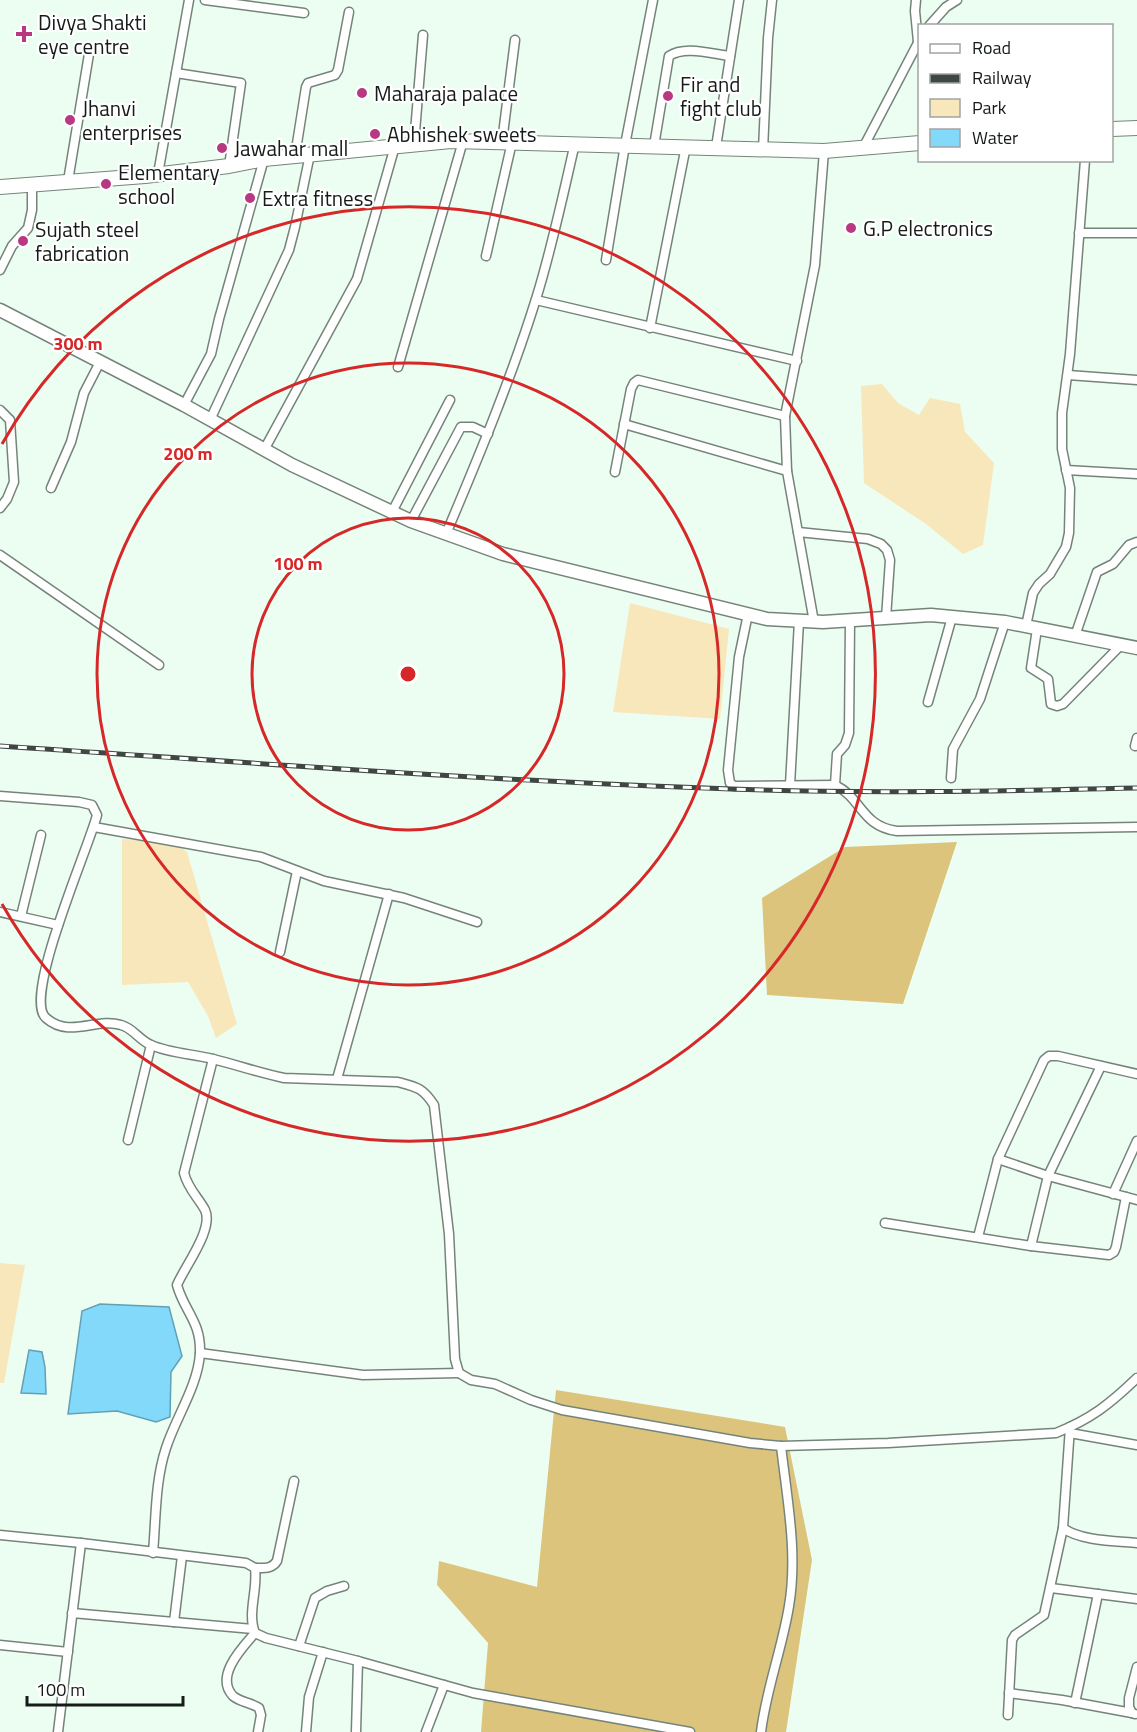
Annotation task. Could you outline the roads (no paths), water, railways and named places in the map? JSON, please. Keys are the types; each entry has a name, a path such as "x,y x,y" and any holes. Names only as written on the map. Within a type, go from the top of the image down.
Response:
{"main road":[{"path":"1113,129 1137,128"},
{"path":"0,187 158,174 310,154 463,141 824,151 918,142"},
{"path":"1,313 184,405 292,465 411,521 503,554 767,619 814,622 931,615 1005,622 1137,648"}],"street":[{"path":"158,174 189,0"},
{"path":"205,0 304,13"},
{"path":"606,260 653,0"},
{"path":"716,147 739,0"},
{"path":"763,150 772,0"},
{"path":"916,0 918,33"},
{"path":"931,24 946,7 957,0"},
{"path":"295,156 306,87 308,83 335,75 338,70 350,12"},
{"path":"414,144 423,35"},
{"path":"486,256 507,142 515,40"},
{"path":"864,146 918,42"},
{"path":"654,146 669,56 674,52 684,50 730,56"},
{"path":"68,181 89,54"},
{"path":"176,74 241,83 229,166"},
{"path":"398,367 463,141"},
{"path":"447,534 488,434 536,300 575,143"},
{"path":"264,450 357,279 395,146"},
{"path":"650,328 686,146"},
{"path":"814,622 787,471 785,416 815,265 824,151"},
{"path":"210,420 289,250 310,154"},
{"path":"184,405 212,354 219,319 264,159"},
{"path":"1084,162 1062,428 1071,510 1066,547 1050,574 1033,593 1031,668 1048,679 1050,700 1052,704 1058,706 1063,704 1121,645"},
{"path":"0,270 12,246 28,228 32,210 32,184"},
{"path":"1079,233 1137,233"},
{"path":"536,300 796,361"},
{"path":"51,488 70,442 84,393 100,362"},
{"path":"1068,375 1137,380"},
{"path":"615,471 631,389 633,383 638,380 785,416"},
{"path":"392,512 450,400"},
{"path":"0,410 10,420 15,473 12,489 0,508"},
{"path":"624,424 787,471"},
{"path":"411,521 461,427 472,427 488,434"},
{"path":"1066,470 1137,474"},
{"path":"798,532 868,539 881,544 887,550 890,560 886,618"},
{"path":"1075,636 1097,572 1113,564 1129,545 1137,542"},
{"path":"0,555 159,665"},
{"path":"748,614 739,657 728,770 730,783 734,786 836,785 845,790 861,811 885,829 897,831 1137,827"},
{"path":"928,702 952,617"},
{"path":"836,785 837,754 849,733 850,620"},
{"path":"790,784 799,621"},
{"path":"951,778 953,749 980,699 1005,622"},
{"path":"0,796 79,802 92,805 97,815 57,925 41,990 41,1012 47,1019 64,1027 75,1029 104,1023 118,1024 129,1027 140,1039 151,1046 213,1059 284,1078 398,1082 426,1092 434,1105 449,1234 455,1359 459,1373"},
{"path":"94,827 261,857 337,885 389,894 477,922"},
{"path":"21,916 41,835"},
{"path":"280,952 297,871"},
{"path":"337,1079 389,894"},
{"path":"0,912 57,925"},
{"path":"128,1140 151,1046"},
{"path":"978,1237 998,1160 1044,1060 1049,1056 1058,1056 1137,1074"},
{"path":"153,1553 162,1462 197,1371 200,1353 195,1319 177,1285 207,1223 206,1212 187,1185 184,1173 213,1059"},
{"path":"1031,1246 1048,1176 1101,1066"},
{"path":"1113,1194 1137,1141"},
{"path":"998,1160 1137,1200"},
{"path":"885,1223 1031,1246 1110,1255 1116,1247 1126,1197"},
{"path":"200,1353 363,1375 459,1373 471,1380 495,1384 531,1400 562,1410 750,1443 781,1446 1056,1433 1070,1430 1083,1422 1137,1378"},
{"path":"1070,1430 1137,1445"},
{"path":"1008,1715 1012,1640 1015,1635 1044,1615 1051,1588 1063,1528 1070,1430"},
{"path":"761,1732 784,1633 792,1584 793,1558 781,1446"},
{"path":"0,1535 246,1563 255,1568 269,1568 277,1561 294,1480"},
{"path":"1063,1528 1081,1536 1137,1543"},
{"path":"58,1732 81,1543"},
{"path":"174,1622 182,1556"},
{"path":"254,1631 251,1623 255,1568"},
{"path":"299,1646 315,1598 319,1594 344,1586"},
{"path":"1051,1588 1137,1599"},
{"path":"1075,1702 1098,1594"},
{"path":"72,1613 254,1631 266,1638 497,1699 690,1732"},
{"path":"254,1631 232,1661 228,1678 229,1688 235,1698 260,1708 258,1732"},
{"path":"0,1645 68,1652"},
{"path":"306,1732 309,1697 323,1652"},
{"path":"356,1732 358,1661"},
{"path":"1135,1714 1129,1707 1129,1698 1137,1668"},
{"path":"426,1732 444,1685"},
{"path":"1009,1694 1075,1702 1135,1714"}],"water":[{"path":"100,1304 169,1307 182,1356 171,1372 170,1417 156,1422 117,1411 68,1414 82,1311"},
{"path":"29,1350 42,1352 46,1394 21,1393"}],"railway":[{"path":"0,746 274,765 640,786 883,792 1137,788"}],"place":[{"name":"Divya Shakti eye centre","path":"24,34"},
{"name":"Maharaja palace","path":"362,93"},
{"name":"Fir and fight club","path":"668,96"},
{"name":"Jhanvi enterprises","path":"70,120"},
{"name":"Abhishek sweets","path":"375,134"},
{"name":"Jawahar mall","path":"222,148"},
{"name":"Elementary school","path":"106,184"},
{"name":"Extra fitness","path":"250,198"},
{"name":"G.P electronics","path":"851,228"},
{"name":"Sujath steel fabrication","path":"23,241"}]}
